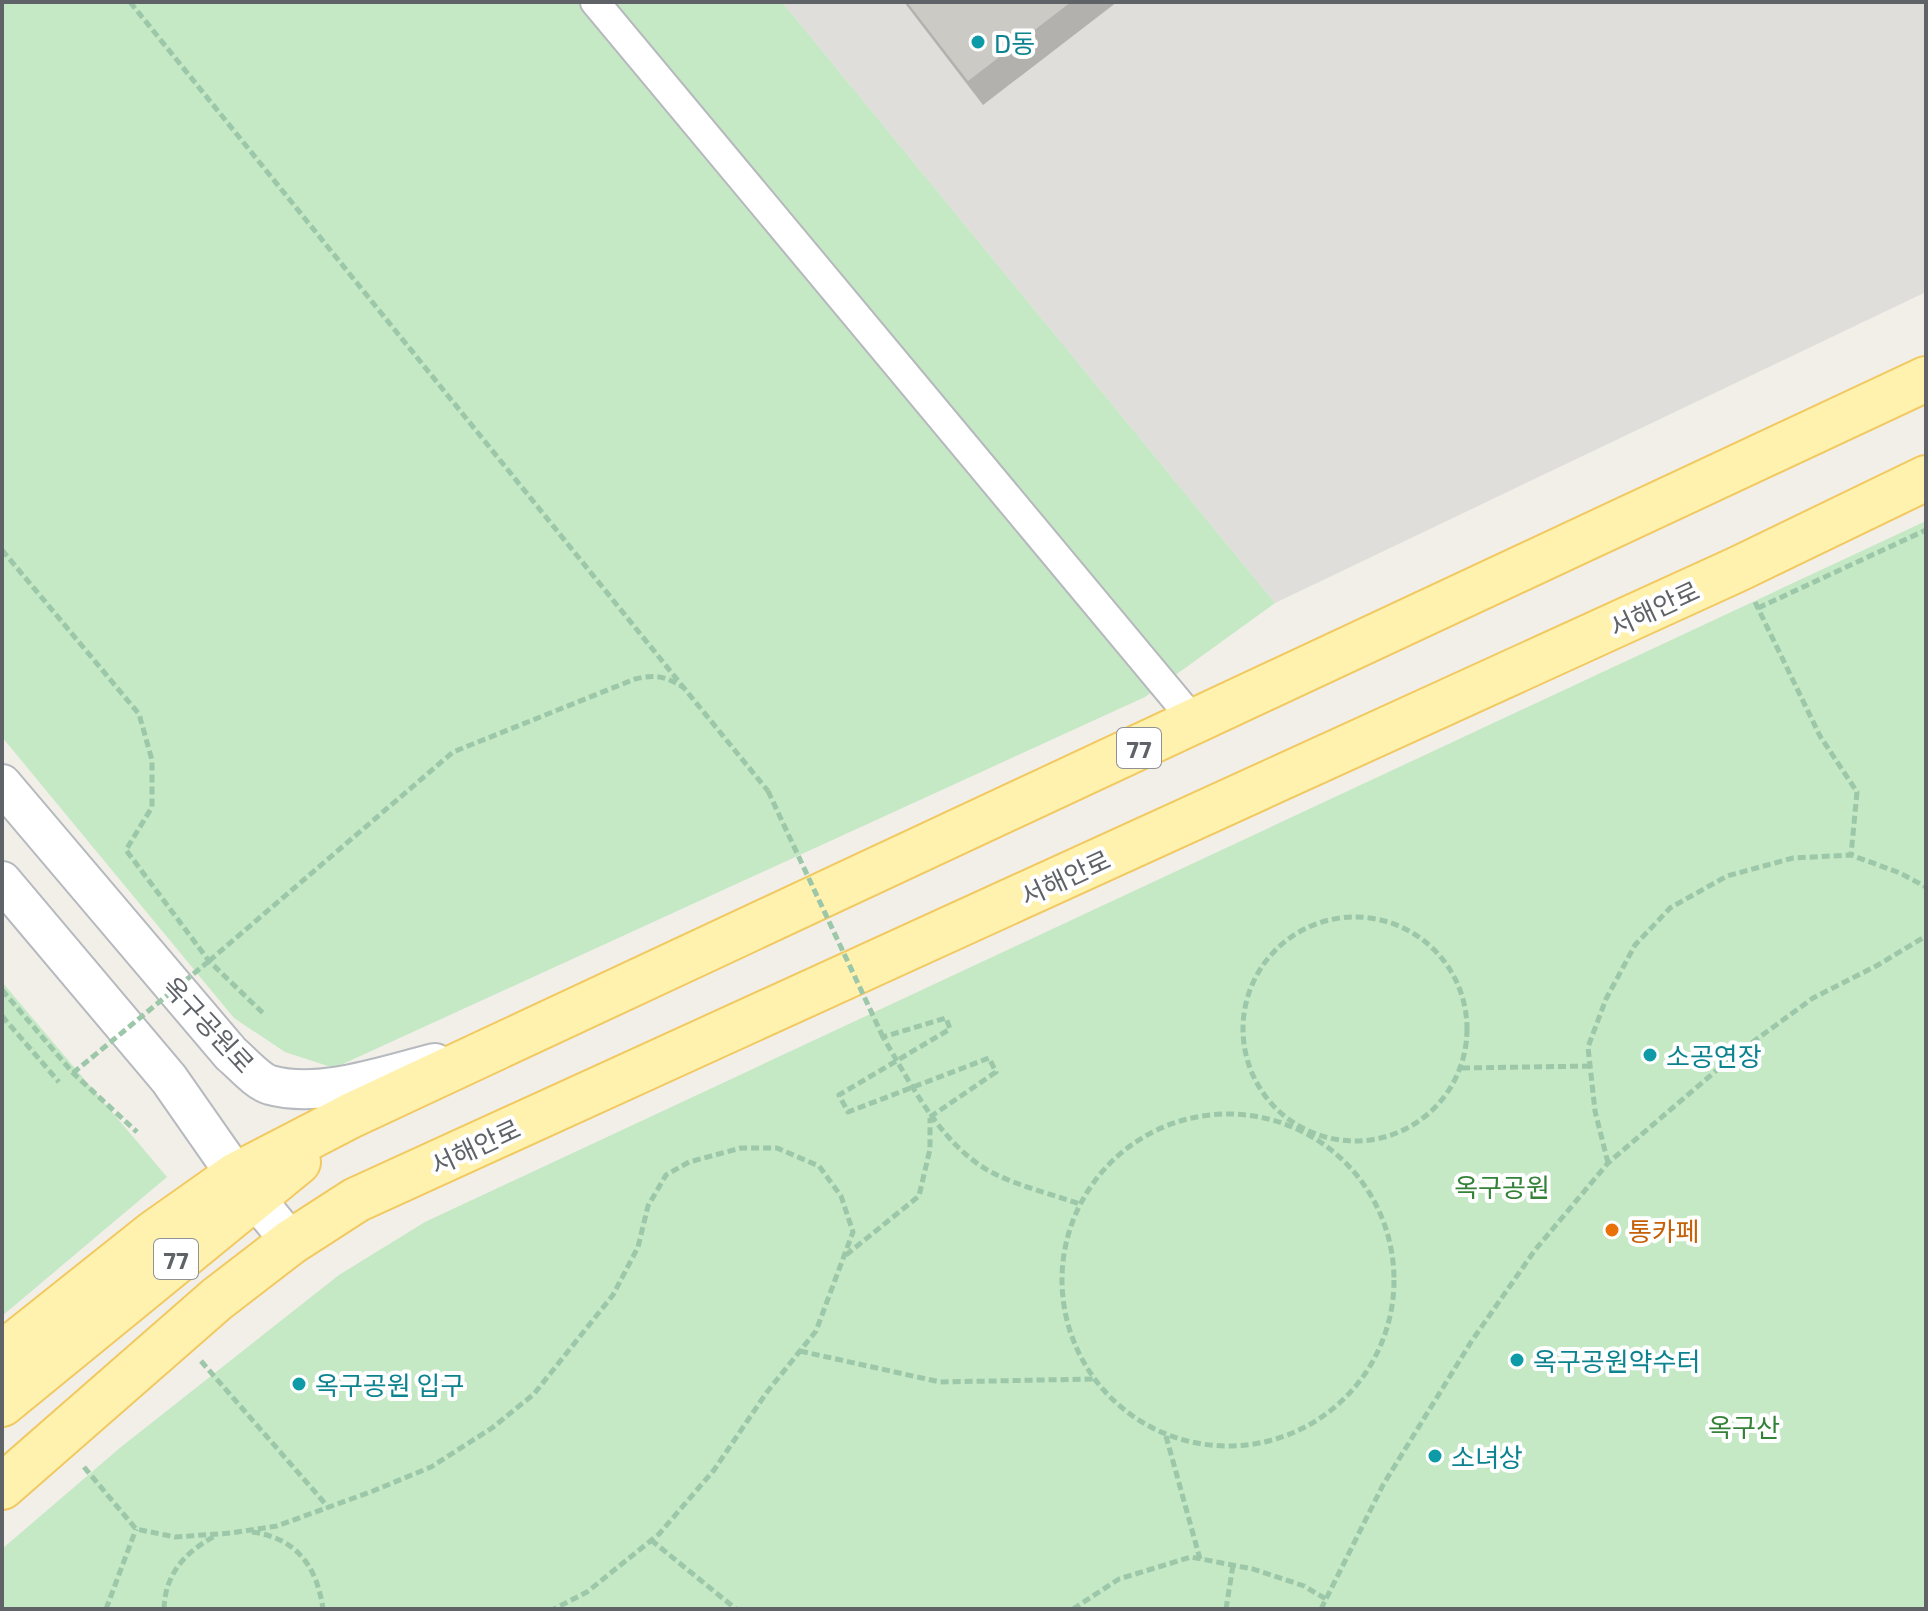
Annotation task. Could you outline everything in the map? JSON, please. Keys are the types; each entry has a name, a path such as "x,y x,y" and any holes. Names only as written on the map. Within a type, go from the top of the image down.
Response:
{"main road":[{"name":"77","path":"2,1404 178,1258 246,1187 352,1115 1926,379"},
{"name":"서해안로","path":"2,1487 217,1299 291,1242 356,1200 1738,569 1926,478"},
{"path":"2,1354 154,1233 246,1187"},
{"name":"서해안로","path":"2,1452 54,1408 217,1299"}],"street":[{"path":"595,2 1195,722"},
{"name":"옥구공원로","path":"2,784 231,1054 267,1084 304,1089 350,1084 496,1048"},
{"path":"2,881 169,1079 246,1187 291,1242"}],"path":[{"path":"130,2 768,791 883,1037 930,1117 990,1172 1080,1204"},
{"path":"1758,608 1926,530"},
{"path":"2,550 139,714 152,760 152,807 126,850 209,961 265,1015"},
{"path":"1738,569 1820,736 1857,792 1851,855"},
{"path":"73,1073 453,752 635,679 652,675 667,677 684,688"},
{"path":"1608,1163 1595,1111 1588,1047 1606,999 1635,945 1670,908 1727,876 1793,858 1851,855 1900,873 1926,887"},
{"path":"1462,1068 1444,1100 1416,1125 1382,1140 1345,1142 1305,1131 1296,1127 1244,1113 1191,1116 1141,1136 1101,1170 1073,1215 1060,1267 1064,1319 1085,1369 1120,1409 1166,1436 1222,1448 1280,1440 1331,1413 1370,1371 1392,1317 1395,1260 1378,1205 1344,1159 1305,1131 1277,1112 1255,1082 1243,1047 1243,1009 1256,974 1279,945 1311,925 1347,916 1384,920 1419,936 1446,961 1463,994 1469,1031 1462,1068"},
{"path":"1321,1609 1383,1485 1471,1342 1535,1250 1608,1163 1731,1058 1813,998 1926,936"},
{"path":"2,990 73,1073 137,1132"},
{"path":"2,1016 59,1082"},
{"path":"883,1037 946,1018 950,1029 839,1095 848,1112 989,1058 996,1072 930,1117"},
{"path":"1462,1068 1590,1066"},
{"path":"845,1256 919,1196 930,1149 930,1117"},
{"path":"164,1609 164,1595 174,1570 191,1550 214,1536 277,1526 431,1467 492,1428 534,1394 613,1295 638,1247 648,1206 666,1175 689,1162 741,1148 777,1148 819,1166 841,1196 853,1232 816,1331 767,1392 714,1470 651,1540 587,1592 554,1609"},
{"path":"800,1351 940,1382 1094,1379"},
{"path":"200,1360 329,1508"},
{"path":"1166,1436 1200,1559"},
{"path":"106,1609 136,1529 175,1537 225,1534"},
{"path":"245,1531 267,1534 290,1545 308,1564 320,1587 323,1607"},
{"path":"651,1540 736,1609"},
{"path":"1073,1609 1119,1579 1191,1557 1253,1569 1304,1586 1326,1599"},
{"path":"1226,1609 1233,1565"}],"shaded area":[{"path":"782,2 1926,2 1926,292 1275,603"}],"green space":[{"path":"2,2 782,2 1275,603 1145,697 334,1068 285,1052 234,1018 2,737"},
{"name":"옥구공원","path":"1926,521 1926,1609 2,1609 2,1549 121,1447 339,1275 425,1222"},
{"path":"2,982 167,1177 2,1316"}],"building":[{"name":"D동","path":"907,2 1071,2 968,81"}],"place":[{"name":"D동","path":"978,42"},
{"name":"소공연장","path":"1650,1055"},
{"name":"통카페","path":"1612,1230"},
{"name":"옥구공원약수터","path":"1517,1360"},
{"name":"옥구공원 입구","path":"299,1384"},
{"name":"소녀상","path":"1435,1456"}],"park label":[{"name":"옥구산","path":"1744,1426"}]}
